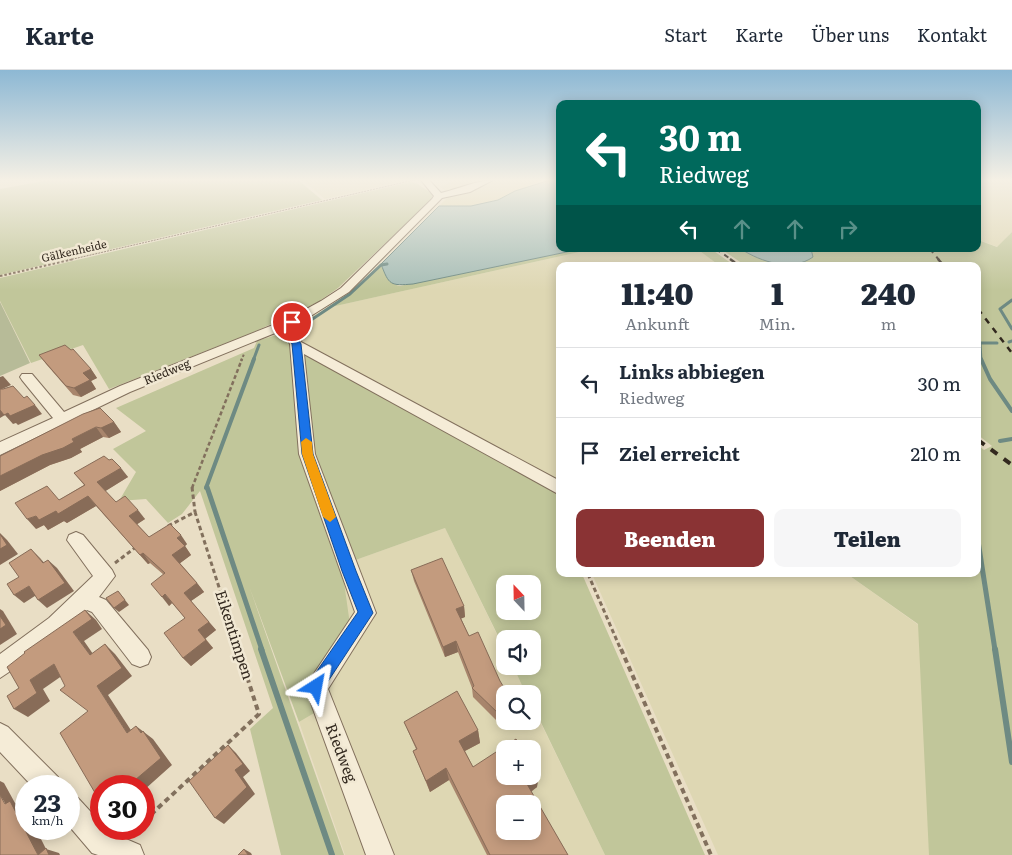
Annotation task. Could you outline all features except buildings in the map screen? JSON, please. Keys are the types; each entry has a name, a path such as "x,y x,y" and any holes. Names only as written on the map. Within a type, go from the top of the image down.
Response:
{"street":[{"name":"Riedweg","path":"0,449 61,418 125,389 250,339 289,332 345,290 419,217"},
{"name":"Riedweg","path":"289,332 308,454 349,571 366,613 316,687 380,855"},
{"path":"289,332 556,487"},
{"path":"14,390 29,381 61,418"},
{"path":"0,667 28,648 85,600 105,576 76,540"},
{"path":"85,600 100,606 140,657"},
{"path":"0,735 38,775"},
{"path":"80,820 102,843 130,855"}],"path":[{"name":"Gälkenheide","path":"0,276 257,217"},
{"path":"160,532 184,516 195,512 192,486 250,339"},
{"name":"Eikentimpen","path":"155,812 259,714 195,512"},
{"path":"105,576 118,558 143,542"},
{"path":"589,577 711,855"}],"shaded area":[{"path":"981,217 1012,217 1012,232 998,247 981,241"},
{"path":"579,252 701,252 715,262 556,262 556,483 303,345 299,323 331,307"},
{"path":"445,528 496,633 496,675 517,675 522,685 496,685 496,730 541,730 541,723 605,855 345,855 299,722 316,712 343,575 350,562"},
{"path":"593,577 851,577 983,671 1010,855 718,855"}],"green space":[{"path":"0,217 251,217 0,275"},
{"path":"262,217 413,217 338,288 318,302 254,332 109,389 83,345 31,363 0,301 0,278"},
{"path":"1012,232 1012,855 929,855 918,624 851,577 981,577 981,448 984,450 992,446 981,437 981,262 740,262 725,252 981,252 981,241 997,247"},
{"path":"566,252 579,252 331,307 352,291 381,264 390,281 400,286"},
{"path":"701,252 715,252 729,262 715,262"},
{"path":"0,302 30,363 0,376"},
{"path":"276,335 293,346 303,455 343,575 353,646 316,712 299,722 249,586 344,855 281,855 250,729 273,708 200,491 182,514 168,523 146,499 119,501 136,472 113,449 146,431 116,408 254,348 257,341"},
{"path":"301,351 556,491 556,577 583,577 705,855 605,855 541,723 541,685 522,685 517,675 541,675 541,630 496,630 496,632 445,528 350,562 312,453"}],"water":[{"path":"428,217 556,217 556,252 567,252 413,284 399,285 391,283 381,264"},
{"path":"746,252 812,252 813,257 802,262 772,262"}],"waterway":[{"path":"308,322 350,294 381,265 387,264"},
{"path":"1012,300 1000,309 1012,329"},
{"path":"981,343 997,343"},
{"path":"253,361 259,345"},
{"path":"206,488 254,359"},
{"path":"981,359 990,379 1012,411"},
{"path":"1000,441 1012,439"},
{"path":"207,487 262,650"},
{"path":"981,560 995,650"},
{"path":"261,649 332,855"},
{"path":"995,649 1012,762"}],"railway":[{"path":"720,252 732,260"},
{"path":"932,252 939,260"},
{"path":"730,259 734,262"},
{"path":"981,313 1012,353"},
{"path":"981,442 1012,465"}],"slow traffic":[{"path":"306,442 308,454 330,517"}],"route":[{"path":"292,322 291,335 296,344 308,454 349,571 366,613 316,687"}]}
